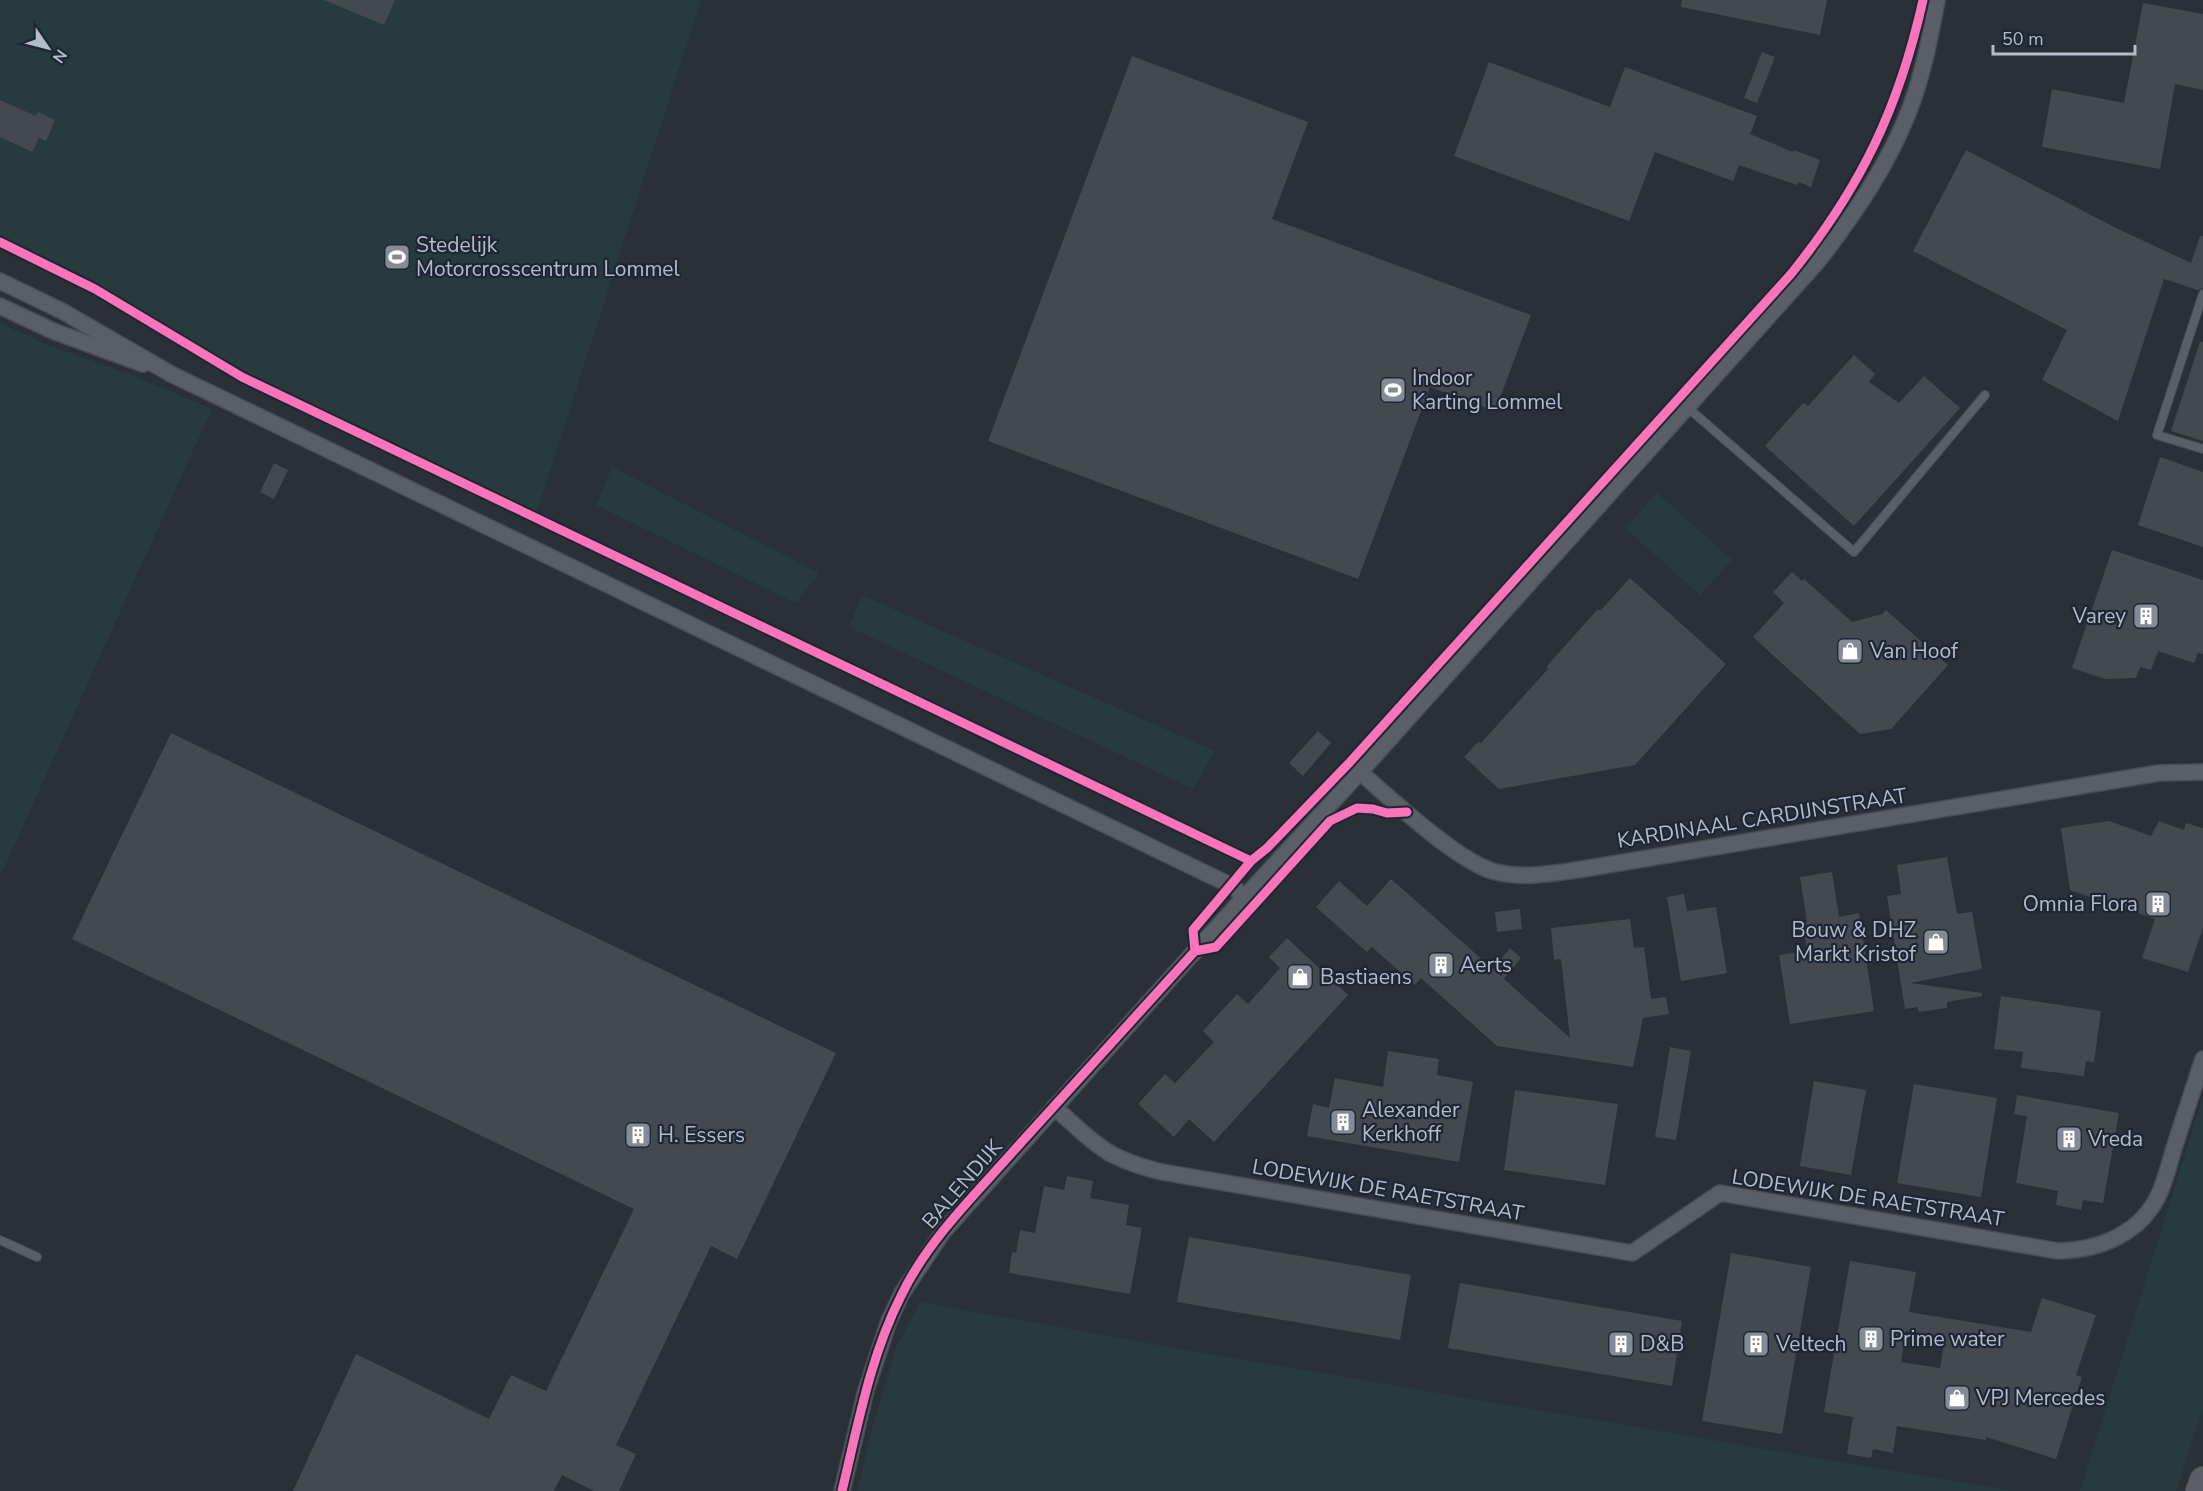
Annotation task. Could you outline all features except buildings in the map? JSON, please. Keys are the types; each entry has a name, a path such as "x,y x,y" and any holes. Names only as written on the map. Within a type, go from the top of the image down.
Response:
{"highway":[{"path":"2199,1491 2203,1480"}],"street":[{"name":"BALENDIJK","path":"842,1491 877,1353 902,1293 943,1232 1798,285 1841,231 1888,157 1909,111 1927,56 1937,0"},
{"path":"0,281 72,316 171,374 1117,830 1230,885 1246,897"},
{"path":"0,306 53,332 171,374"},
{"name":"KARDINAAL CARDIJNSTRAAT","path":"1360,772 1407,812 1471,861 1495,872 1522,875 1583,869 2159,773 2203,772"},
{"name":"LODEWIJK DE RAETSTRAAT","path":"1054,1107 1112,1154 1136,1165 1162,1172 1632,1253 1719,1193 2058,1251 2080,1251 2103,1245 2126,1233 2145,1218 2160,1192 2203,1059"}],"lane":[{"path":"2203,294 2157,435 2203,449"},
{"path":"1687,407 1854,552 1985,395"},
{"path":"0,1240 37,1257"}],"green space":[{"name":"Stedelijk Motorcrosscentrum Lommel","path":"0,0 701,0 536,515 243,373 87,277 0,237"},
{"path":"0,323 48,345 129,374 212,409 0,877"},
{"path":"612,467 819,573 796,603 596,505"},
{"path":"1657,493 1732,560 1700,595 1625,528"},
{"path":"862,595 1215,751 1193,789 849,627"},
{"path":"2203,1096 2203,1409 2176,1491 2080,1491"},
{"path":"920,1302 1192,1351 2012,1491 857,1491 873,1425 896,1348"}],"cycle path":[{"path":"1195,951 1193,930 1251,861 1267,848 1350,762 1791,274 1816,242 1838,210 1874,145 1902,76 1923,0"},
{"path":"0,242 95,289 242,377 1251,861"},
{"path":"1195,951 1216,947 1330,821 1357,808 1387,813 1407,812"},
{"path":"842,1491 866,1392 881,1343 901,1296 925,1255 970,1199 1195,951"}],"place":[{"name":"Stedelijk Motorcrosscentrum Lommel","path":"397,257"},
{"name":"Indoor Karting Lommel","path":"1393,390"},
{"name":"Varey","path":"2146,616"},
{"name":"Van Hoof","path":"1850,651"},
{"name":"Omnia Flora","path":"2158,904"},
{"name":"Bouw & DHZ Markt Kristof","path":"1936,942"},
{"name":"Aerts","path":"1441,965"},
{"name":"Bastiaens","path":"1300,977"},
{"name":"Alexander Kerkhoff","path":"1343,1122"},
{"name":"H. Essers","path":"638,1135"},
{"name":"Vreda","path":"2069,1139"},
{"name":"Prime water","path":"1871,1339"},
{"name":"D&B","path":"1621,1344"},
{"name":"Veltech","path":"1756,1344"},
{"name":"VPJ Mercedes","path":"1957,1398"}]}
